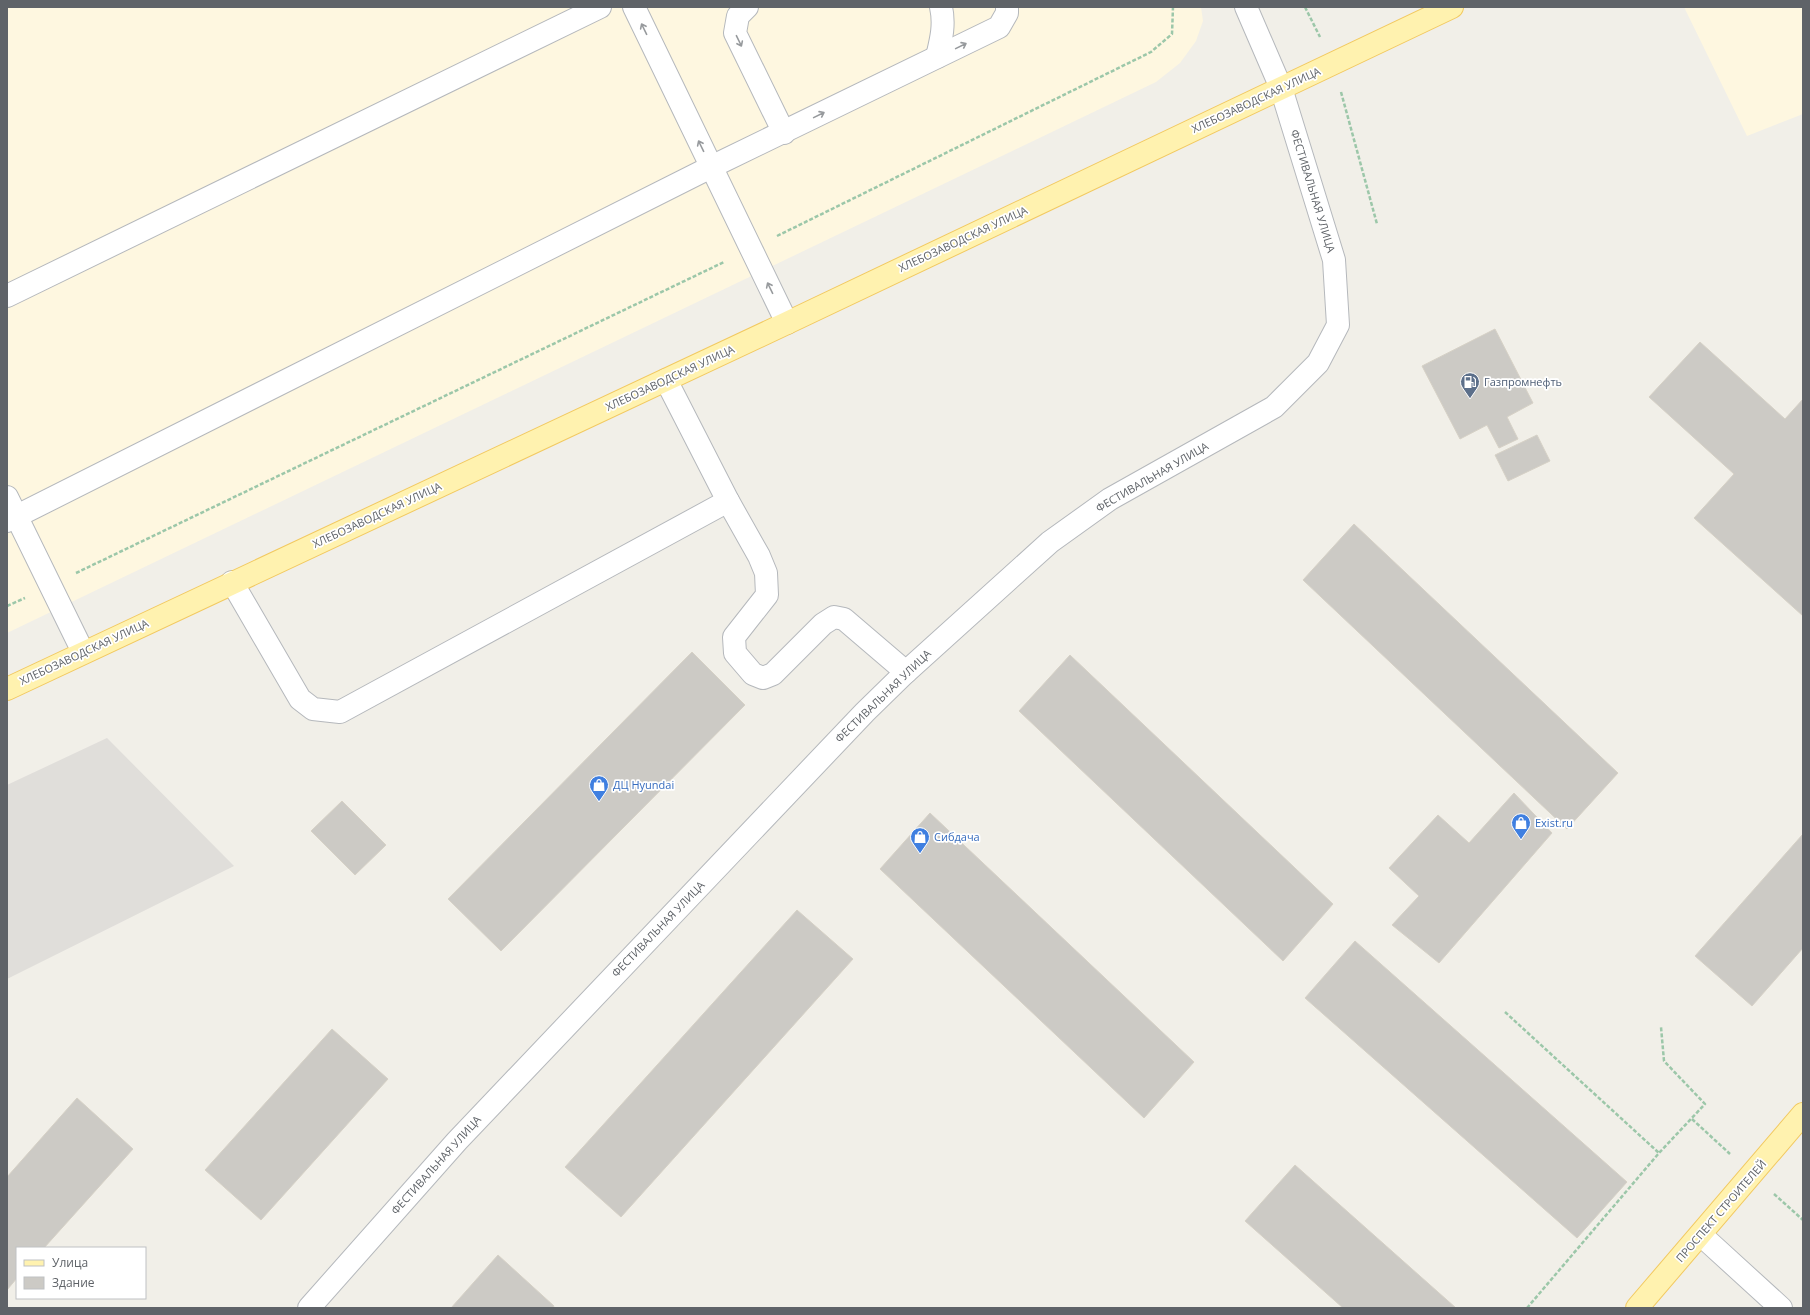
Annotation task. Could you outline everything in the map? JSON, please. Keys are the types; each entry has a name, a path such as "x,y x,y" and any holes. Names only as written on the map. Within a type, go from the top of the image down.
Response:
{"main road":[{"name":"ХЛЕБОЗАВОДСКАЯ УЛИЦА","path":"7,689 232,582 787,323 1452,7"},
{"name":"ПРОСПЕКТ СТРОИТЕЛЕЙ","path":"1637,1308 1803,1114"}],"street":[{"path":"7,296 600,7"},
{"path":"634,7 787,323"},
{"path":"747,7 738,16 735,32 784,133"},
{"path":"937,57 943,31 940,7"},
{"path":"12,519 711,167 784,133 999,27 1007,13 1007,7"},
{"name":"ФЕСТИВАЛЬНАЯ УЛИЦА","path":"309,1308 457,1141 860,718 906,672 1050,542 1110,499 1274,407 1318,363 1338,325 1334,260 1281,88 1246,7"},
{"path":"666,380 728,501 759,556 766,573 766,595 734,637 735,653 753,674 763,678 773,674 823,624 834,617 844,619 906,672"},
{"path":"7,497 12,519 50,586 83,652"},
{"path":"232,582 300,699 313,709 340,712 728,501"},
{"path":"1701,1235 1781,1308"}],"path":[{"path":"7,606 751,249 1150,52 1172,34 1173,7"},
{"path":"1305,7 1333,64 1377,224"},
{"path":"1505,1012 1659,1154"},
{"path":"1527,1308 1659,1154 1705,1104 1664,1061 1662,1027"}],"shaded area":[{"path":"7,7 1201,7 1203,21 1196,41 1180,63 1156,82 7,633"},
{"path":"1684,7 1803,7 1803,114 1747,136"},
{"path":"107,738 234,866 7,979 7,785"}],"building":[{"path":"1495,329 1533,403 1507,417 1518,439 1499,448 1487,425 1460,439 1422,366"},
{"path":"1700,342 1785,419 1803,399 1803,616 1694,518 1734,474 1649,397"},
{"path":"1537,435 1550,461 1508,481 1495,455"},
{"path":"1354,524 1618,773 1567,829 1303,580"},
{"path":"692,652 745,705 501,951 448,899"},
{"path":"1070,655 1333,904 1283,961 1019,711"},
{"path":"1514,793 1552,833 1439,963 1392,925 1419,896 1389,868 1438,815 1469,843"},
{"path":"342,801 386,845 355,875 311,831"},
{"path":"930,813 1194,1062 1144,1118 880,869"},
{"path":"1803,834 1803,948 1752,1006 1695,956"},
{"path":"797,910 853,959 621,1217 565,1167"},
{"path":"1355,941 1627,1182 1577,1238 1305,998"},
{"path":"332,1029 388,1079 261,1220 205,1170"},
{"path":"77,1098 133,1149 45,1247 16,1247 16,1279 7,1290 7,1177"},
{"path":"1295,1165 1456,1308 1343,1308 1245,1221"},
{"path":"498,1255 554,1306 553,1308 451,1308"}],"place":[{"name":"Газпромнефть","path":"1470,399"},
{"name":"ДЦ Hyundai","path":"599,802"},
{"name":"Exist.ru","path":"1521,840"},
{"name":"Сибдача","path":"920,854"}]}
